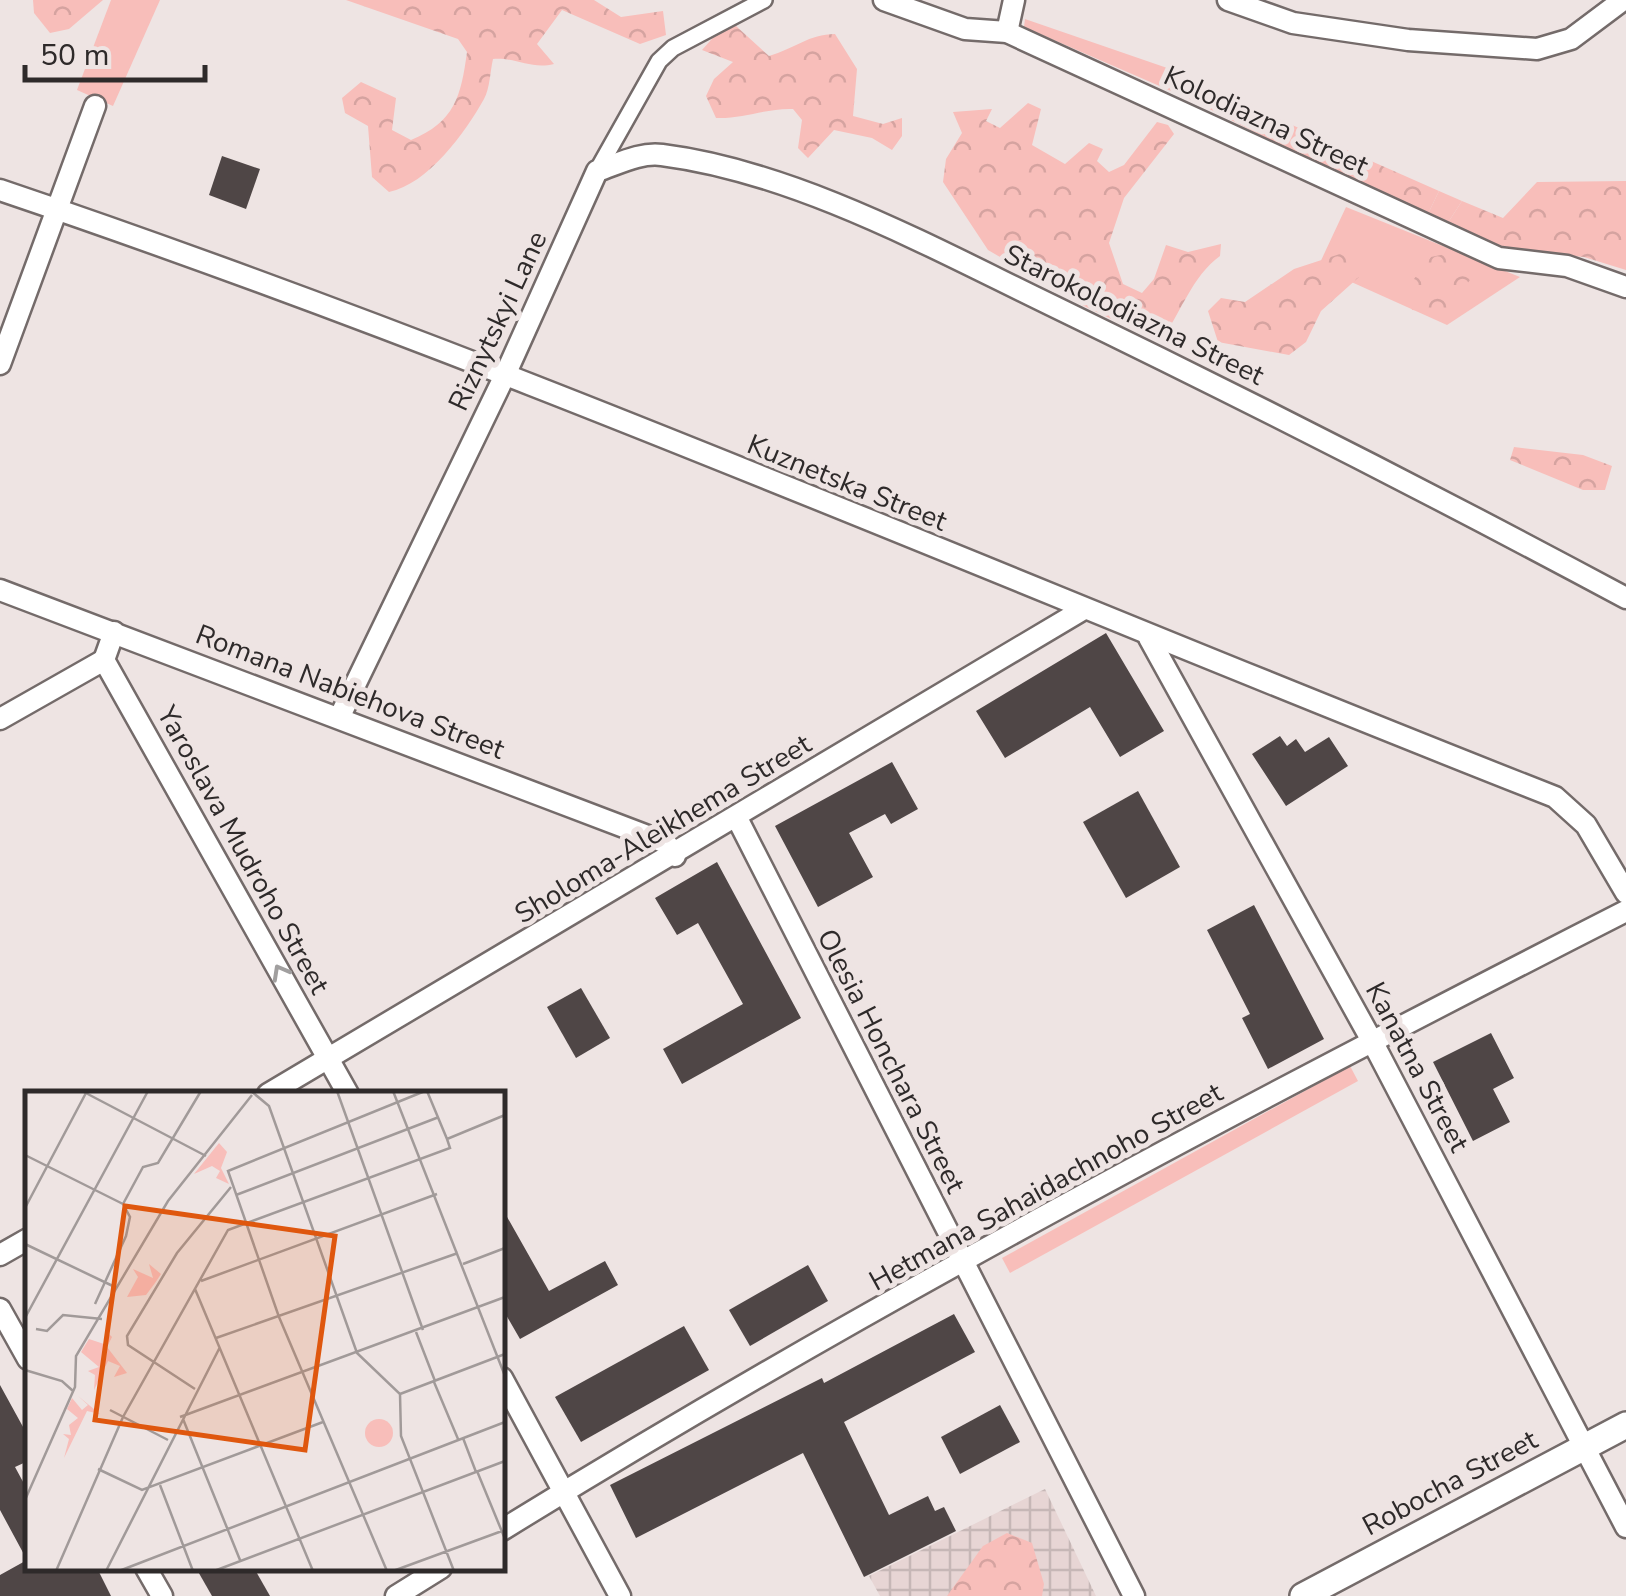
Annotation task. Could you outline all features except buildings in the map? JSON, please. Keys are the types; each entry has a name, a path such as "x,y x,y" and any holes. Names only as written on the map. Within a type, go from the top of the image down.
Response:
{"street":[{"name":"Riznytskyi Lane","path":"340,716 506,373 597,171 658,61 672,48 764,0"},
{"name":"Kolodiazna Street","path":"884,0 965,29 1008,32 1499,258 1568,266 1626,287"},
{"path":"1008,32 1014,0"},
{"path":"1228,0 1293,24 1408,40 1537,48 1570,40 1623,0"},
{"path":"0,364 95,106"},
{"name":"Starokolodiazna Street","path":"597,171 637,157 661,155 739,170 799,190 978,269 1330,440 1626,598"},
{"name":"Kuznetska Street","path":"0,190 506,373 1149,638 1555,798 1586,825 1626,893"},
{"name":"Romana Nabiehova Street","path":"0,590 340,716 666,844 674,856"},
{"name":"Sholoma-Aleikhema Street","path":"273,1091 1084,610"},
{"path":"0,719 104,660 114,632"},
{"name":"Kanatna Street","path":"1149,638 1372,1040 1626,1527"},
{"name":"Yaroslava Mudroho Street","path":"104,660 346,1091"},
{"name":"Olesia Honchara Street","path":"736,818 1134,1596"},
{"name":"Hetmana Sahaidachnoho Street","path":"505,1528 963,1261 1372,1040 1626,912"},
{"path":"0,1256 25,1241"},
{"path":"0,1309 25,1354"},
{"path":"505,1383 620,1596"},
{"name":"Robocha Street","path":"1303,1596 1626,1426"},
{"path":"148,1571 162,1596"},
{"path":"396,1596 436,1571"}],"shaded area":[{"path":"1045,1489 1096,1596 880,1596 869,1576"}],"green space":[{"path":"33,0 103,0 69,29 50,33 34,13"},
{"path":"111,0 160,0 113,106 77,90"},
{"path":"346,0 594,0 621,17 663,11 666,35 640,44 562,10 537,44 554,64 493,59 486,95 456,141 418,179 389,192 372,177 368,126 345,113 342,98 361,82 396,98 392,130 411,140 437,125 453,106 467,52 458,39"},
{"path":"1025,19 1173,70 1353,153 1356,184 1194,101 1024,27"},
{"path":"736,26 769,56 817,36 835,34 857,69 853,116 883,124 902,118 902,136 892,150 872,138 834,130 808,158 798,148 802,120 793,109 716,118 706,96 714,79 733,62 702,50 718,32"},
{"path":"1028,103 1041,109 1032,145 1065,164 1089,143 1103,149 1097,161 1109,172 1124,165 1157,122 1168,125 1174,134 1124,198 1109,243 1123,284 1142,293 1154,279 1166,245 1188,252 1221,244 1220,256 1194,284 1160,342 1084,306 988,250 943,182 946,159 962,133 953,112 992,109 986,121 1000,128"},
{"path":"1353,153 1439,191 1426,218 1356,184"},
{"path":"1626,181 1626,270 1584,257 1506,250 1447,224 1462,201 1503,218 1537,182"},
{"path":"1439,191 1462,201 1447,224 1426,218"},
{"path":"1346,207 1520,277 1447,325 1318,267"},
{"path":"1346,252 1359,277 1321,311 1306,342 1289,355 1218,342 1208,311 1221,298 1245,302 1294,269"},
{"path":"1450,253 1479,268 1446,312 1412,310 1407,288 1431,257"},
{"path":"1514,447 1583,455 1612,466 1605,490 1583,490 1510,460"},
{"path":"1350,1066 1358,1081 1010,1273 1002,1258"},
{"path":"1007,1533 1032,1543 1044,1584 1042,1596 947,1596 983,1546"}]}
